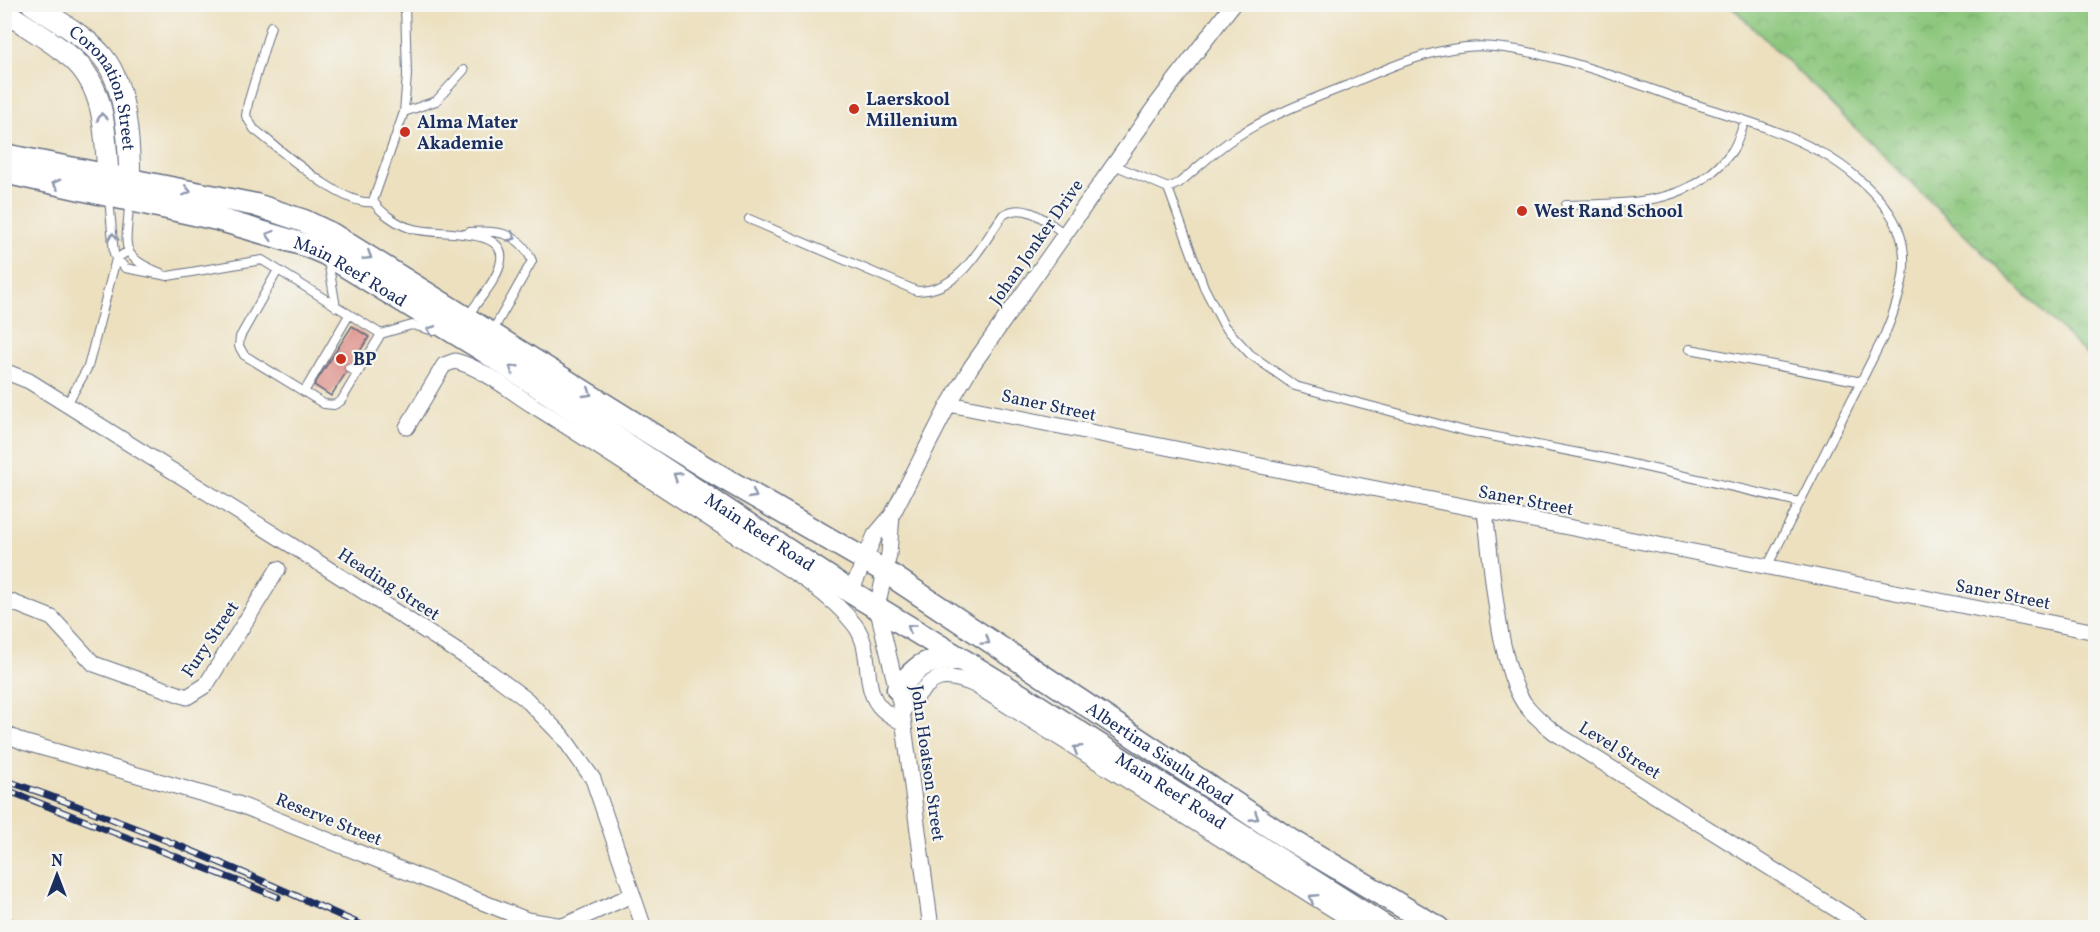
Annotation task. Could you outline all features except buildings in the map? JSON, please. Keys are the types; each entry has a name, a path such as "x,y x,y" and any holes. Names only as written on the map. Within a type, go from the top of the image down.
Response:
{"main road":[{"name":"Coronation Street","path":"32,4 94,48 107,64 121,97 119,186"},
{"name":"Coronation Street","path":"4,11 73,59 89,78 101,109 119,186"},
{"path":"4,155 119,186"},
{"path":"4,172 119,186"},
{"name":"Main Reef Road","path":"119,186 217,219 305,245 326,254 486,341 886,572"},
{"name":"Main Reef Road","path":"119,186 256,205 304,221 333,235 467,317 486,341 851,592 1033,703 1378,927"},
{"name":"Albertina Sisulu Road","path":"886,572 1284,836 1438,927"},
{"path":"902,708 922,664 940,658 959,659"}],"street":[{"name":"Johan Jonker Drive","path":"851,592 876,535 892,515 949,404 1065,234 1197,49 1233,4"},
{"path":"407,427 444,365 455,361 473,369 569,427 747,543 835,605 861,636 868,657 872,693 881,708 902,708 934,680 942,676 951,676 975,685 1378,927"},
{"name":"Heading Street","path":"4,371 29,381 67,404 474,662 527,700 563,736 593,779 644,927"},
{"name":"Saner Street","path":"949,404 2096,632"},
{"name":"Level Street","path":"1485,512 1505,653 1512,678 1528,708 1554,732 1866,927"},
{"name":"Johan Jonker Drive","path":"877,607 886,572 892,515"},
{"name":"Fury Street","path":"4,598 52,618 94,664 187,697 206,685 278,569"},
{"name":"John Hoatson Street","path":"877,607 902,708 931,927"},
{"name":"Reserve Street","path":"4,733 23,741 238,804 527,920 563,926 632,895"},
{"path":"4,923 12,927"}],"lane":[{"path":"374,202 376,186 404,112 407,75 405,4"},
{"path":"271,26 248,103 246,116 254,129 331,187 354,201 363,204 374,202 410,228 432,233 490,239 498,244 501,252 497,272 467,317"},
{"path":"1168,188 1179,183 1236,137 1267,120 1378,72 1417,58 1465,47 1515,50 1605,75 1745,121 1820,151 1845,168 1871,191 1895,224 1905,249 1904,278 1898,303 1862,382 1767,567"},
{"path":"404,112 436,101 456,82 464,70"},
{"path":"1566,205 1638,203 1679,192 1723,161 1733,149 1745,121"},
{"path":"1114,165 1168,188 1204,288 1224,326 1250,354 1296,386 1465,431 1610,459 1799,502"},
{"path":"119,186 128,251 137,262 168,276"},
{"path":"67,404 92,354 116,260 119,186"},
{"path":"749,219 917,291 932,291 947,285 964,271 1003,215 1011,210 1033,212 1065,234"},
{"path":"278,270 240,337 239,346 243,355 324,404 334,405 341,401 381,334 415,325 486,341 527,272 531,258 522,242 508,234 479,231 455,234"},
{"path":"116,260 128,251"},
{"path":"326,254 336,307"},
{"path":"116,260 130,270 168,276 252,260 264,261 381,334"},
{"path":"304,392 329,356 349,315"},
{"path":"1690,349 1862,382"},
{"path":"349,368 358,373"}],"green space":[{"path":"1730,5 2095,5 2095,363"}],"railway":[{"path":"4,780 97,813 368,928"},
{"path":"4,789 278,897"}],"place":[{"name":"Laerskool Millenium","path":"854,109"},
{"name":"Alma Mater Akademie","path":"405,132"},
{"name":"West Rand School","path":"1522,211"},
{"name":"BP","path":"341,359"}]}
